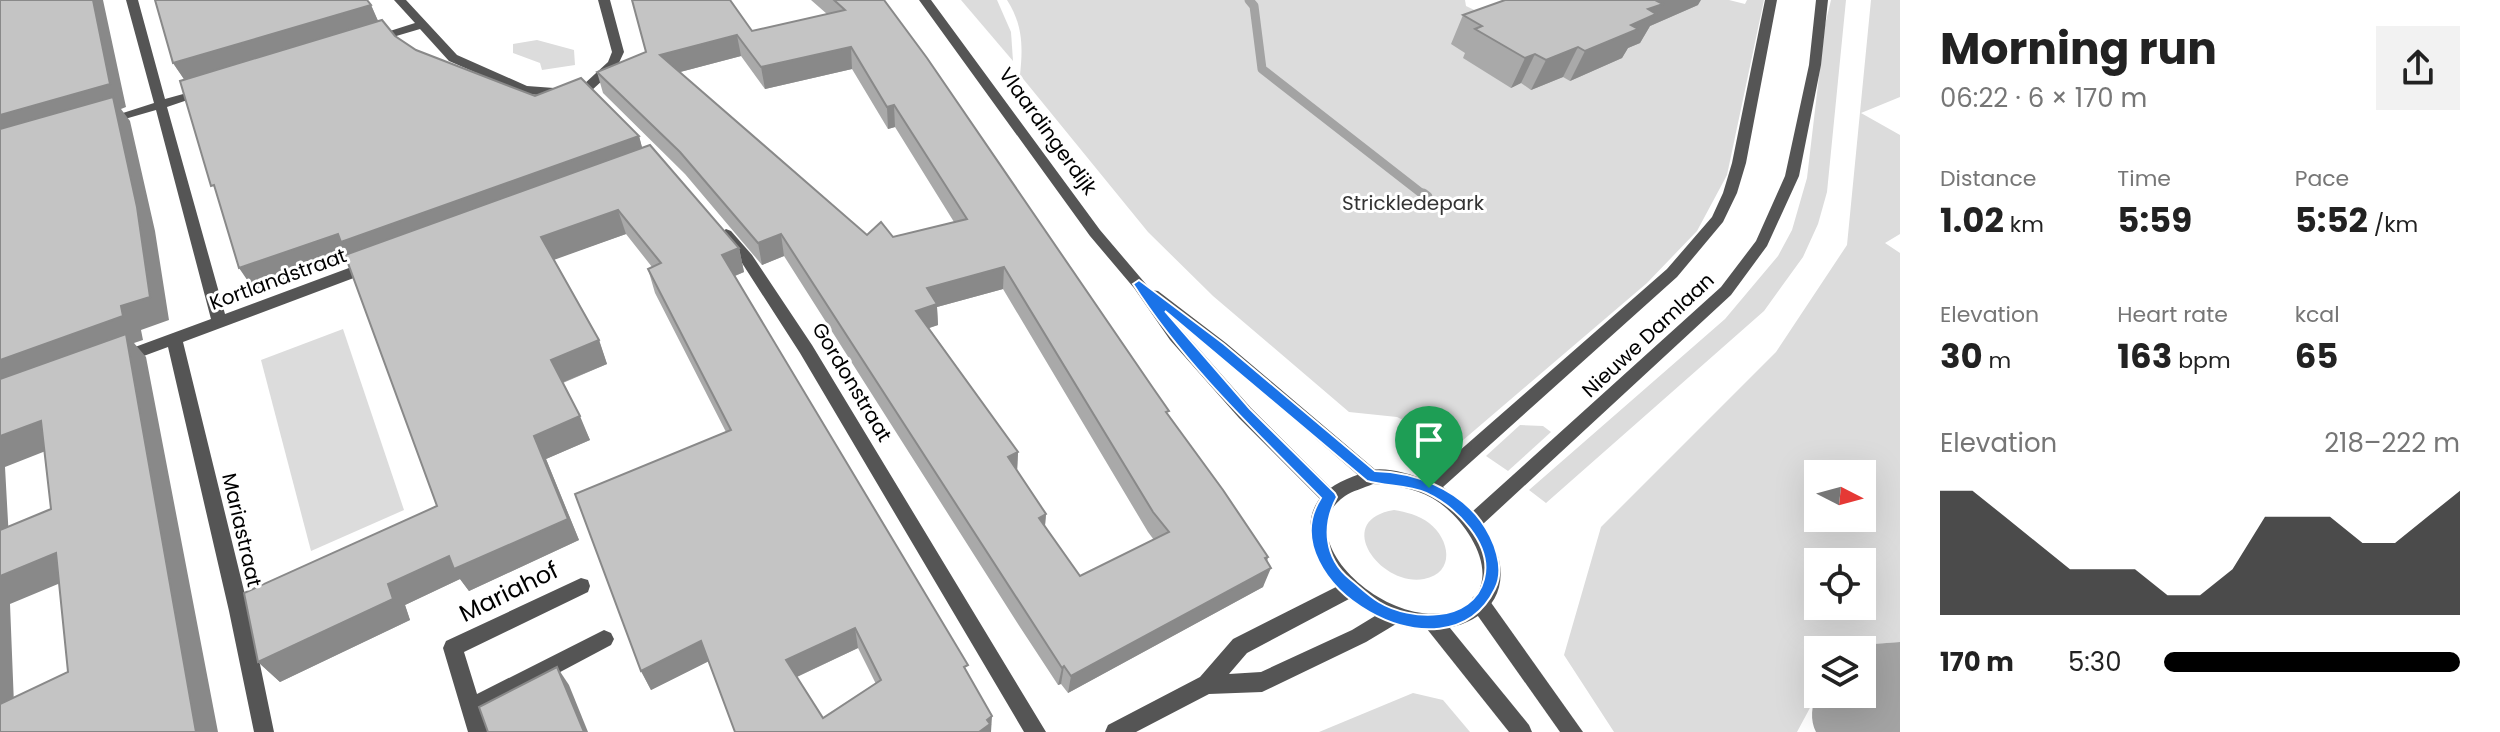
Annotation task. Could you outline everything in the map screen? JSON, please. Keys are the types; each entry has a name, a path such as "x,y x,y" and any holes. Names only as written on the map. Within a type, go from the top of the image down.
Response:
{"street":[{"path":"132,0 220,322"},
{"path":"400,0 453,58 525,90 592,93 618,52 604,0"},
{"name":"Vlaardingerdijk","path":"925,0 1086,221 1186,347 1245,413 1329,497"},
{"name":"Nieuwe Damlaan","path":"1429,488 1672,273 1718,219 1739,163 1771,0"},
{"name":"Nieuwe Damlaan","path":"1473,522 1726,291 1762,243 1792,176 1815,65 1822,0"},
{"path":"353,46 424,24"},
{"path":"87,126 221,87"},
{"name":"Gordonstraat","path":"717,224 747,259 806,349 1036,732"},
{"name":"Kortlandstraat","path":"101,365 388,260"},
{"name":"Vlaardingerdijk","path":"1139,284 1254,376 1372,477"},
{"name":"Mariastraat","path":"174,338 239,611 264,732"},
{"path":"1372,477 1392,477 1429,488 1448,499 1473,522 1483,535 1492,565 1491,581 1480,603 1452,620 1434,623 1392,616 1368,605 1348,590 1328,566 1319,540 1321,510 1329,497 1341,487 1372,477"},
{"name":"Mariahof","path":"478,732 453,648 581,586"},
{"path":"1115,732 1207,684 1240,646 1348,590"},
{"path":"1480,603 1573,732"},
{"path":"1207,684 1262,682 1359,636 1392,616"},
{"path":"1434,623 1522,732"},
{"path":"471,708 604,639"}],"green space":[{"path":"961,0 997,0 1011,32 1013,61"},
{"name":"Strickledepark","path":"1007,0 1465,0 1466,6 1489,17 1534,0 1729,0 1745,4 1747,0 1764,0 1727,175 1697,231 1647,283 1462,441 1453,435 1446,441 1397,417 1349,412 1213,296 1148,232 1020,75 1021,36"},
{"path":"1831,0 1846,0 1827,192 1818,224 1803,257 1764,311 1546,503 1529,490 1725,319 1778,256 1792,230 1807,178 1825,25"},
{"path":"1871,0 1900,0 1900,97 1861,113 1900,135 1900,234 1885,243 1900,253 1900,642 1876,644 1876,636 1804,636 1804,708 1810,708 1797,732 1614,732 1564,655 1601,527 1776,352 1847,245"},
{"path":"537,40 574,50 575,65 542,70 540,63 513,53 513,44"},
{"path":"343,329 404,510 311,551 261,360"},
{"path":"1520,425 1543,426 1551,432 1508,471 1486,456"},
{"path":"1394,510 1425,520 1442,538 1445,563 1434,576 1408,579 1392,573 1369,551 1365,538 1366,526 1376,516"},
{"path":"1413,693 1443,700 1470,732 1319,732"}],"shaded area":[{"path":"1900,642 1900,732 1816,732 1813,708 1876,708 1876,644"}],"building":[{"path":"0,0 93,0 110,84 0,115"},
{"path":"155,0 367,0 371,5 173,63"},
{"path":"632,0 730,0 752,31 845,10 834,0 884,0 1169,411 1166,412 1223,490 1268,557 1265,558 1271,568 1071,676 1064,666 1062,668 781,234 758,243 680,152 597,72 646,52","holes":["737,35 761,67 851,47 887,107 894,105 967,219 893,237 881,222 867,235 660,55","1004,267 1153,512 1169,532 1080,576 1039,518 1046,514 1008,457 1018,452 916,311 937,304 927,288"]},
{"path":"1505,0 1659,0 1663,4 1648,9 1656,14 1631,25 1638,29 1585,51 1578,47 1546,60 1535,54 1525,58 1475,29 1482,26 1463,15"},
{"path":"382,20 395,36 416,50 535,96 581,78 639,136 341,242 338,234 239,268 180,81"},
{"path":"113,97 137,207 150,297 121,306 123,316 0,360 0,129"},
{"path":"650,145 739,248 722,255 968,665 964,667 992,716 987,720 990,724 979,732 735,732 701,641 641,671 575,494 731,430 648,269 661,263 618,210 541,237 599,340 551,360 580,416 534,436 568,519 454,569 449,556 388,584 393,599 258,662 244,593 437,506 345,255","holes":["855,628 881,680 823,718 786,660"]},
{"path":"126,334 196,732 0,732 0,704 68,672 56,553 0,576 0,530 51,509 41,421 0,436 0,379"},
{"path":"557,667 584,732 488,732 479,707"}],"waterway":[{"path":"1249,0 1254,6 1262,69 1425,196"},
{"path":"1423,194 1427,197"}],"route":[{"path":"1139,284 1220,347 1372,477 1392,477 1429,488 1462,509 1473,522 1483,535 1492,565 1491,581 1480,603 1452,620 1434,623 1413,622 1392,616 1375,609 1348,590 1328,566 1319,540 1321,510 1329,497 1245,413 1176,336 1139,284"}]}
